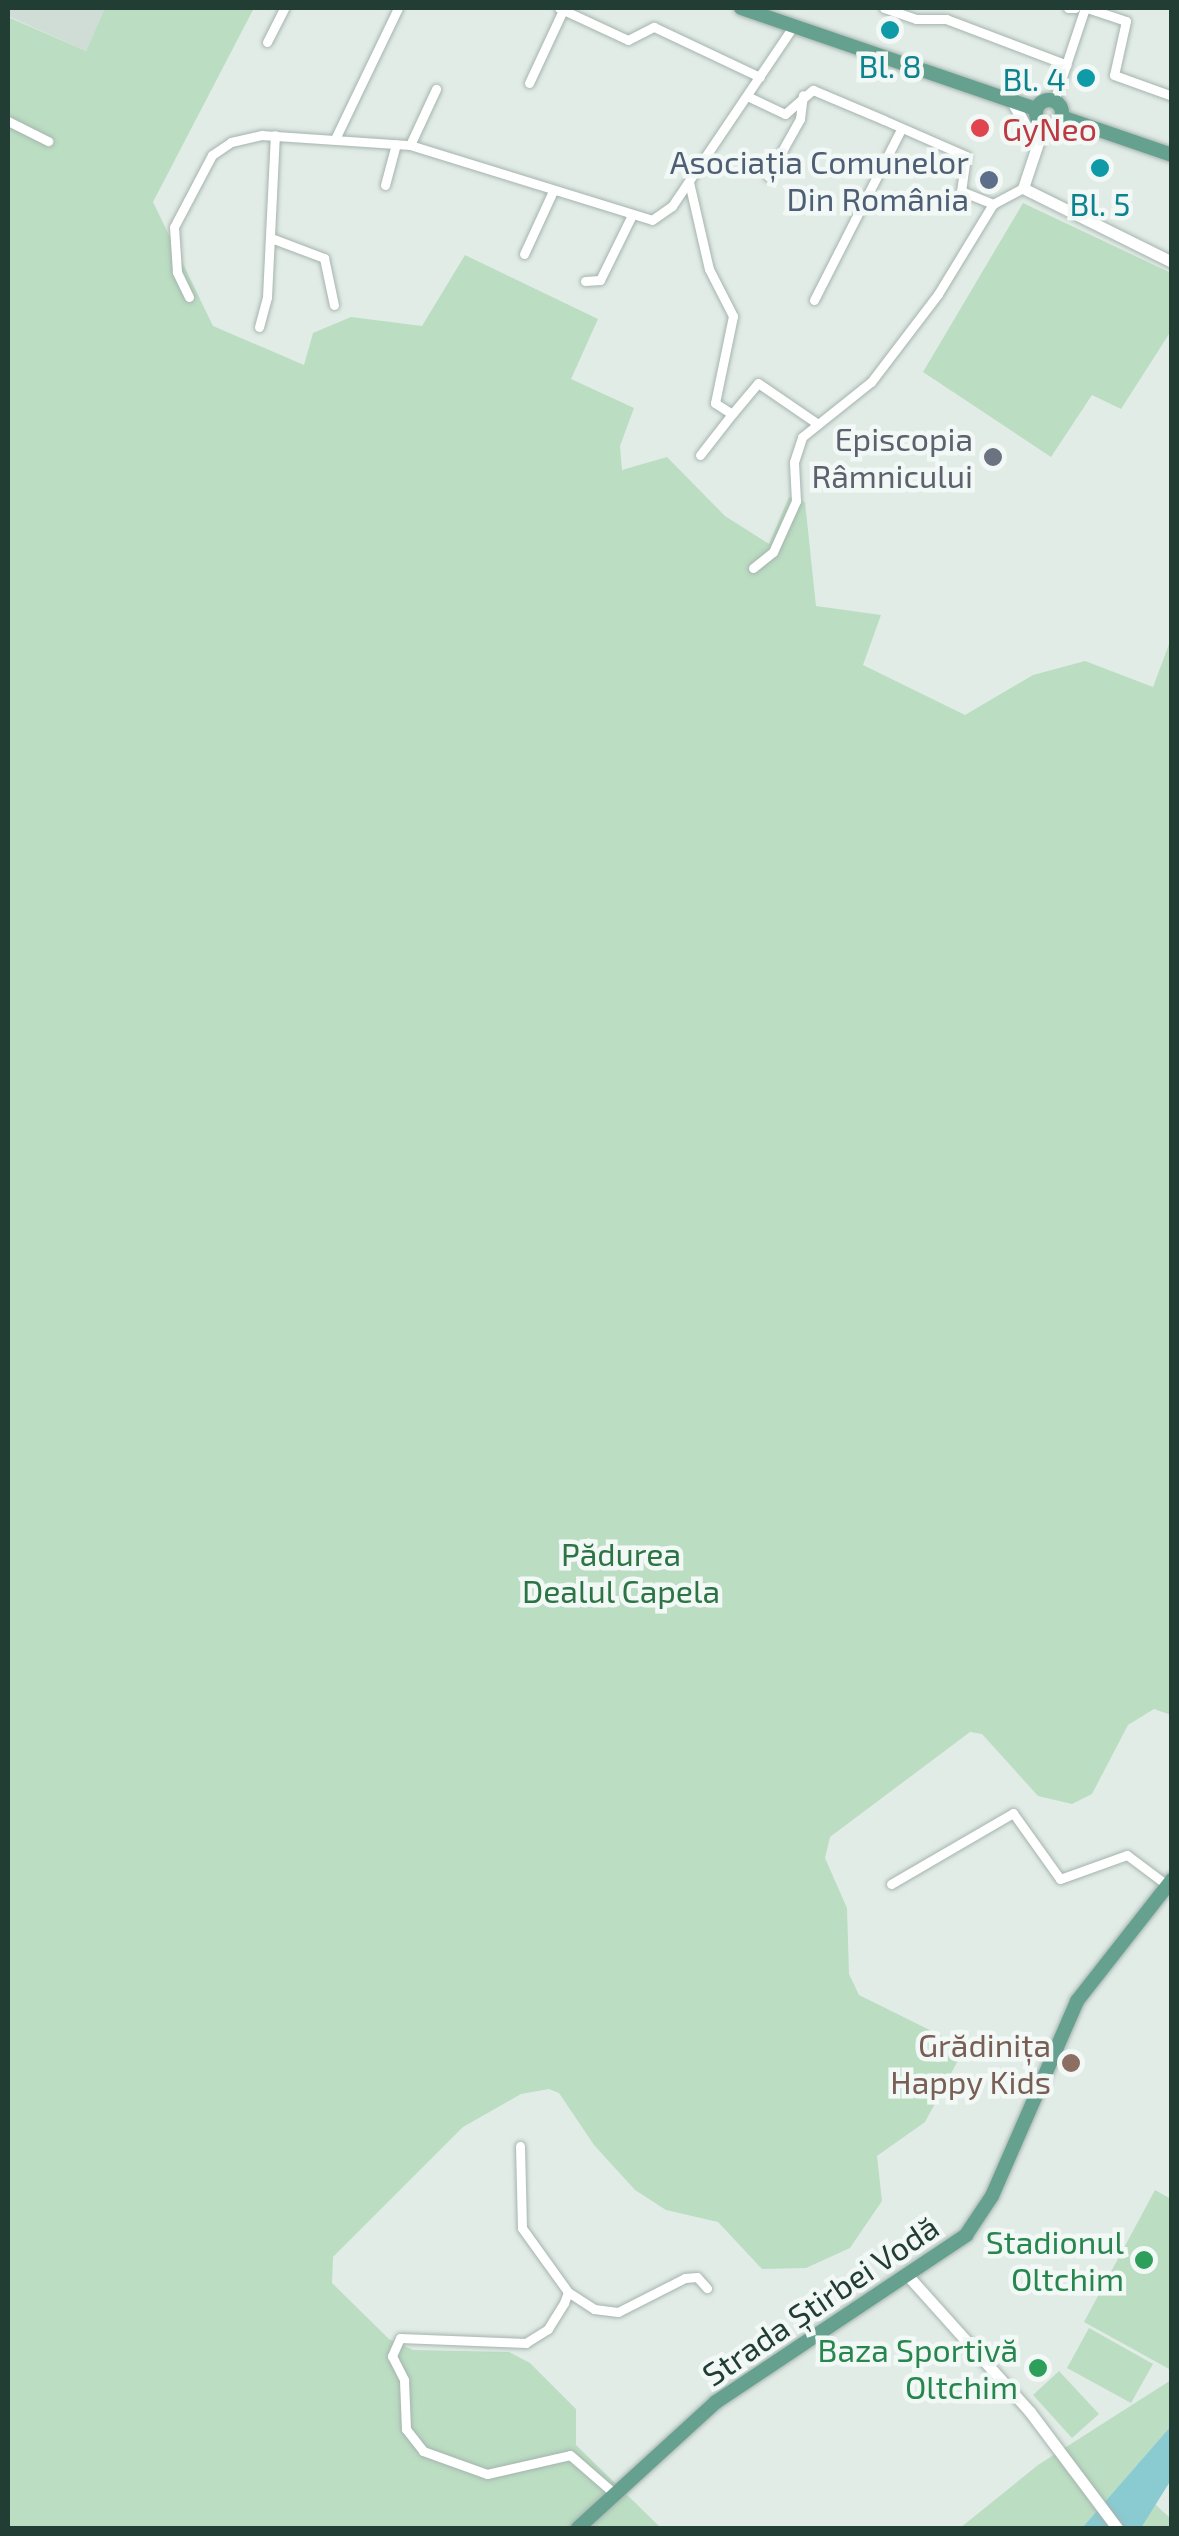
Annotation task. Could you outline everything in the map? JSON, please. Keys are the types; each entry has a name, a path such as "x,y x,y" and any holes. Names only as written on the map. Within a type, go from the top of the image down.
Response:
{"main road":[{"path":"741,8 1036,109 1054,101 1061,117"},
{"path":"1036,109 1044,125 1061,117 1172,155"},
{"name":"Strada Știrbei Vodă","path":"578,2528 740,2384 953,2246 986,2208 1076,2000 1169,1882"}],"street":[{"path":"266,42 284,8"},
{"path":"336,139 398,8"},
{"path":"530,83 561,8 628,40 654,27 760,77"},
{"path":"884,8 916,19 946,19 1067,65"},
{"path":"942,8 946,19"},
{"path":"1054,101 1086,8 1126,21 1114,75 1172,96"},
{"path":"188,298 172,241 193,184 222,147 274,136 410,145 631,218 660,216 689,181 792,28"},
{"path":"410,145 436,89"},
{"path":"747,96 785,114 813,90 884,120 900,132 966,156 962,191 993,204"},
{"path":"768,176 800,119 804,95"},
{"path":"1012,101 1026,116 1036,147"},
{"path":"8,121 48,141"},
{"path":"753,568 773,552 796,502 794,455 815,422 876,375 938,294 993,204 1023,188 1044,125"},
{"path":"814,300 900,132"},
{"path":"259,327 271,238 274,136"},
{"path":"386,185 396,144"},
{"path":"689,181 709,269 733,316 714,399 732,414"},
{"path":"1023,188 1172,262"},
{"path":"524,254 553,191"},
{"path":"585,281 600,280 631,218"},
{"path":"271,238 324,258 334,305"},
{"path":"700,455 758,384 815,422"},
{"path":"891,1884 1013,1813 1060,1879 1127,1856 1169,1882"},
{"path":"520,2146 522,2228 568,2292 594,2309 618,2312 685,2278 697,2277 707,2288"},
{"path":"910,2277 1030,2412 1116,2528"},
{"path":"568,2292 548,2329 526,2343 400,2338 392,2356 404,2380 406,2429 424,2452 487,2474 570,2455 615,2494"}],"shaded area":[{"path":"8,8 105,8 86,51 8,16"}],"green space":[{"name":"Pădurea Dealul Capela","path":"105,8 254,8 153,202 213,326 304,365 313,333 351,317 422,326 465,255 598,319 571,379 634,408 620,446 622,470 667,457 725,516 769,544 789,497 805,502 816,606 881,615 863,665 965,715 1033,675 1085,661 1153,687 1171,639 1171,1715 1154,1709 1128,1725 1092,1794 1072,1804 1038,1796 982,1734 970,1732 830,1837 825,1858 847,1908 849,1974 859,1995 958,2044 961,2055 925,2122 877,2156 882,2201 850,2248 806,2268 762,2269 718,2222 666,2210 635,2190 594,2145 559,2093 549,2089 521,2094 463,2127 333,2257 332,2283 389,2339 413,2350 509,2352 530,2363 576,2409 576,2445 661,2528 8,2528 8,17 86,51"},
{"path":"1023,203 1171,273 1171,331 1121,409 1092,395 1051,457 923,372"},
{"name":"Stadionul Oltchim","path":"1155,2190 1171,2199 1171,2370 1084,2322"},
{"path":"1089,2328 1153,2364 1131,2403 1067,2368"},
{"path":"1059,2371 1099,2414 1072,2438 1033,2395"},
{"path":"1171,2380 1171,2426 1082,2528 960,2528 1038,2465"},
{"path":"1154,2503 1171,2519 1171,2528 1141,2528"}],"water":[{"path":"1171,2426 1171,2480 1141,2528 1082,2528"}],"place":[{"name":"Bl. 8","path":"890,30"},
{"name":"Bl. 4","path":"1086,78"},
{"name":"GyNeo","path":"980,128"},
{"name":"Bl. 5","path":"1100,168"},
{"name":"Asociația Comunelor Din România","path":"989,180"},
{"name":"Episcopia Râmnicului","path":"993,457"},
{"name":"Grădinița Happy Kids","path":"1071,2063"},
{"name":"Stadionul Oltchim","path":"1144,2260"},
{"name":"Baza Sportivă Oltchim","path":"1038,2368"}]}
